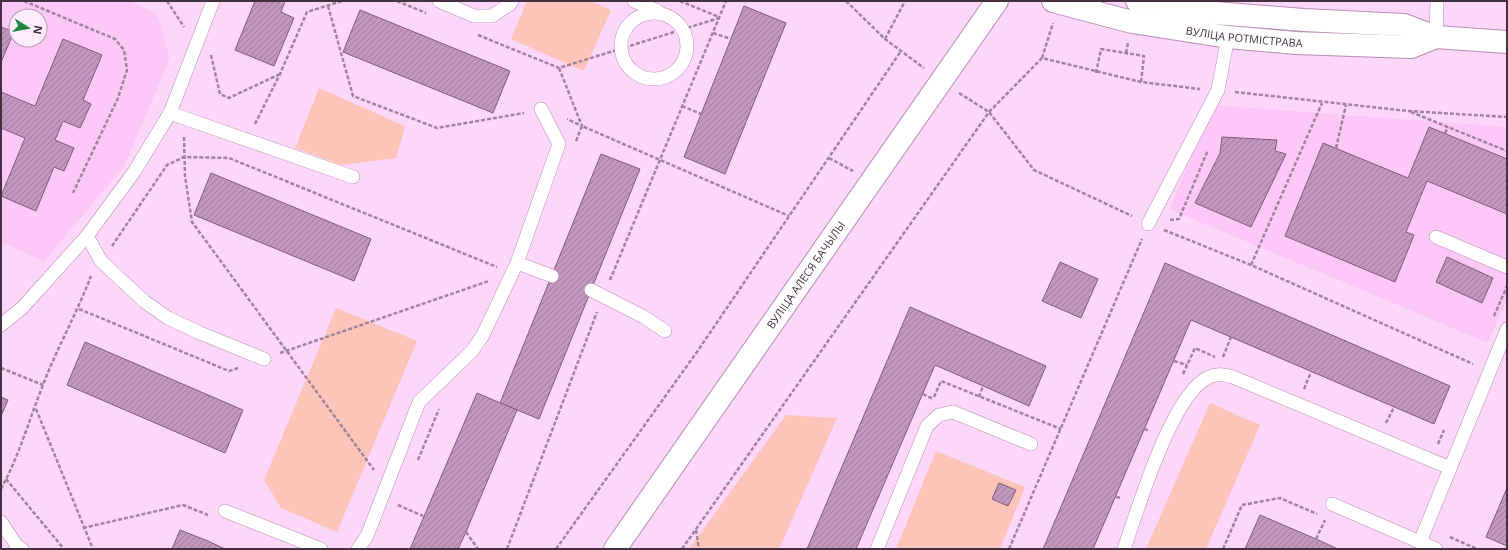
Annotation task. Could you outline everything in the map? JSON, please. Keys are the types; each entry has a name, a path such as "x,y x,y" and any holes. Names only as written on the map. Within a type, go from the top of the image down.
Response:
{"street":[{"name":"ВУЛІЦА АЛЕСЯ БАЧЫЛЫ","path":"615,549 997,1"},
{"name":"ВУЛІЦА РОТМІСТРАВА","path":"1137,1 1202,12 1304,20 1404,25 1436,37 1507,42"},
{"name":"ВУЛІЦА РОТМІСТРАВА","path":"1056,2 1132,22 1228,37 1296,43 1411,47 1436,37"}],"lane":[{"path":"1,325 22,308 87,236 134,172 170,113 213,1"},
{"path":"440,1 474,16 492,16 512,1"},
{"path":"634,1 669,16 683,29 687,43 686,55 682,65 674,73 663,78 652,79 642,77 632,72 625,63 621,48 623,32 629,23 638,16 659,12 669,16"},
{"path":"1436,37 1437,1"},
{"path":"1148,224 1218,90 1228,37"},
{"path":"358,549 367,536 420,402 472,351 483,334 515,268 559,144 541,109"},
{"path":"170,113 353,176"},
{"path":"87,236 101,261 145,302 168,318 200,333 264,359"},
{"path":"1436,237 1507,267"},
{"path":"515,268 552,276"},
{"path":"591,290 644,317 665,331"},
{"path":"1420,542 1507,329"},
{"path":"1124,549 1169,426 1191,391 1209,377 1221,374 1233,377 1450,468"},
{"path":"877,549 928,426 939,415 953,412 1031,444"},
{"path":"1332,504 1436,549"},
{"path":"225,511 321,549"},
{"path":"1,522 17,546 22,549"}],"path":[{"path":"24,1 114,39 124,50 127,70 118,98 73,193"},
{"path":"167,1 184,27"},
{"path":"247,140 280,74 307,12 342,1"},
{"path":"396,1 433,16"},
{"path":"680,1 719,18"},
{"path":"506,549 604,296 726,1"},
{"path":"556,549 699,349 901,51 885,39 846,1"},
{"path":"885,39 905,1"},
{"path":"682,549 990,112 1042,58 1056,2"},
{"path":"328,6 353,96 437,128 541,109 582,126 559,68"},
{"path":"478,34 559,68 719,18"},
{"path":"204,23 220,94 229,98 280,74"},
{"path":"713,33 731,39"},
{"path":"1096,73 1101,49 1144,56 1141,82"},
{"path":"1042,58 1096,73 1141,82 1322,103 1408,111 1507,117"},
{"path":"1251,265 1322,103"},
{"path":"1336,148 1346,105"},
{"path":"682,106 701,114"},
{"path":"1408,111 1507,151"},
{"path":"990,112 1034,170 1148,224 1251,265 1474,364 1477,357"},
{"path":"187,119 183,131 184,157 185,176 192,222 387,487 398,506 423,516"},
{"path":"1445,133 1448,127"},
{"path":"1148,224 1179,219 1209,148"},
{"path":"1,489 43,385 79,309 92,275 166,165 184,157 229,158 515,268"},
{"path":"829,158 871,181"},
{"path":"660,159 789,216"},
{"path":"1008,549 1148,224"},
{"path":"79,309 229,371 515,268"},
{"path":"1492,322 1507,286"},
{"path":"1223,360 1231,337"},
{"path":"1174,361 1187,365"},
{"path":"1,368 43,385"},
{"path":"1303,393 1310,372"},
{"path":"930,406 941,381 1060,429"},
{"path":"979,397 983,386"},
{"path":"923,394 933,399"},
{"path":"1384,428 1394,407"},
{"path":"35,408 93,549"},
{"path":"6,479 64,549"},
{"path":"1223,549 1242,505 1280,498 1326,518"},
{"path":"84,528 182,505 210,516"},
{"path":"696,529 700,549"},
{"path":"466,532 478,549"}],"shaded area":[{"path":"1,1 128,1 157,13 170,58 125,165 44,261 1,242"},
{"path":"527,1 591,1 611,10 584,71 511,39"},
{"path":"319,88 405,126 396,158 341,165 295,148"},
{"path":"1213,105 1507,127 1507,299 1488,343 1169,209"},
{"path":"336,308 417,341 337,532 281,508 264,480"},
{"path":"1210,403 1260,425 1206,549 1146,549"},
{"path":"786,415 837,418 779,549 689,549"},
{"path":"936,451 1025,487 1000,549 896,549"}],"building":[{"path":"255,1 285,1 281,12 294,18 274,66 235,50"},
{"path":"744,6 786,23 725,174 684,157"},
{"path":"360,10 510,71 493,113 343,52"},
{"path":"1,27 8,30 8,46 1,62"},
{"path":"63,39 102,55 83,100 91,104 80,128 63,121 55,140 74,148 64,171 54,167 36,211 1,196 25,138 1,128 1,92 35,106"},
{"path":"1429,127 1507,159 1507,214 1427,181 1406,232 1414,235 1395,282 1285,236 1323,143 1408,178"},
{"path":"1222,137 1277,140 1275,151 1286,154 1251,227 1195,203 1220,153"},
{"path":"601,154 640,169 539,419 500,403"},
{"path":"211,173 371,239 354,281 194,215"},
{"path":"1447,257 1493,278 1482,303 1436,282"},
{"path":"1060,262 1098,279 1081,318 1042,301"},
{"path":"1165,263 1450,386 1434,424 1191,320 1093,549 1043,549"},
{"path":"910,307 1046,366 1029,406 935,365 856,549 807,549"},
{"path":"85,342 243,410 225,453 67,385"},
{"path":"477,393 517,410 466,532 458,549 410,549"},
{"path":"1,397 8,400 1,416"},
{"path":"999,483 1016,490 1008,506 992,499"},
{"path":"1507,488 1507,546 1486,537"},
{"path":"1260,515 1316,539 1338,549 1245,549"},
{"path":"180,530 208,541 225,549 172,549"}]}
